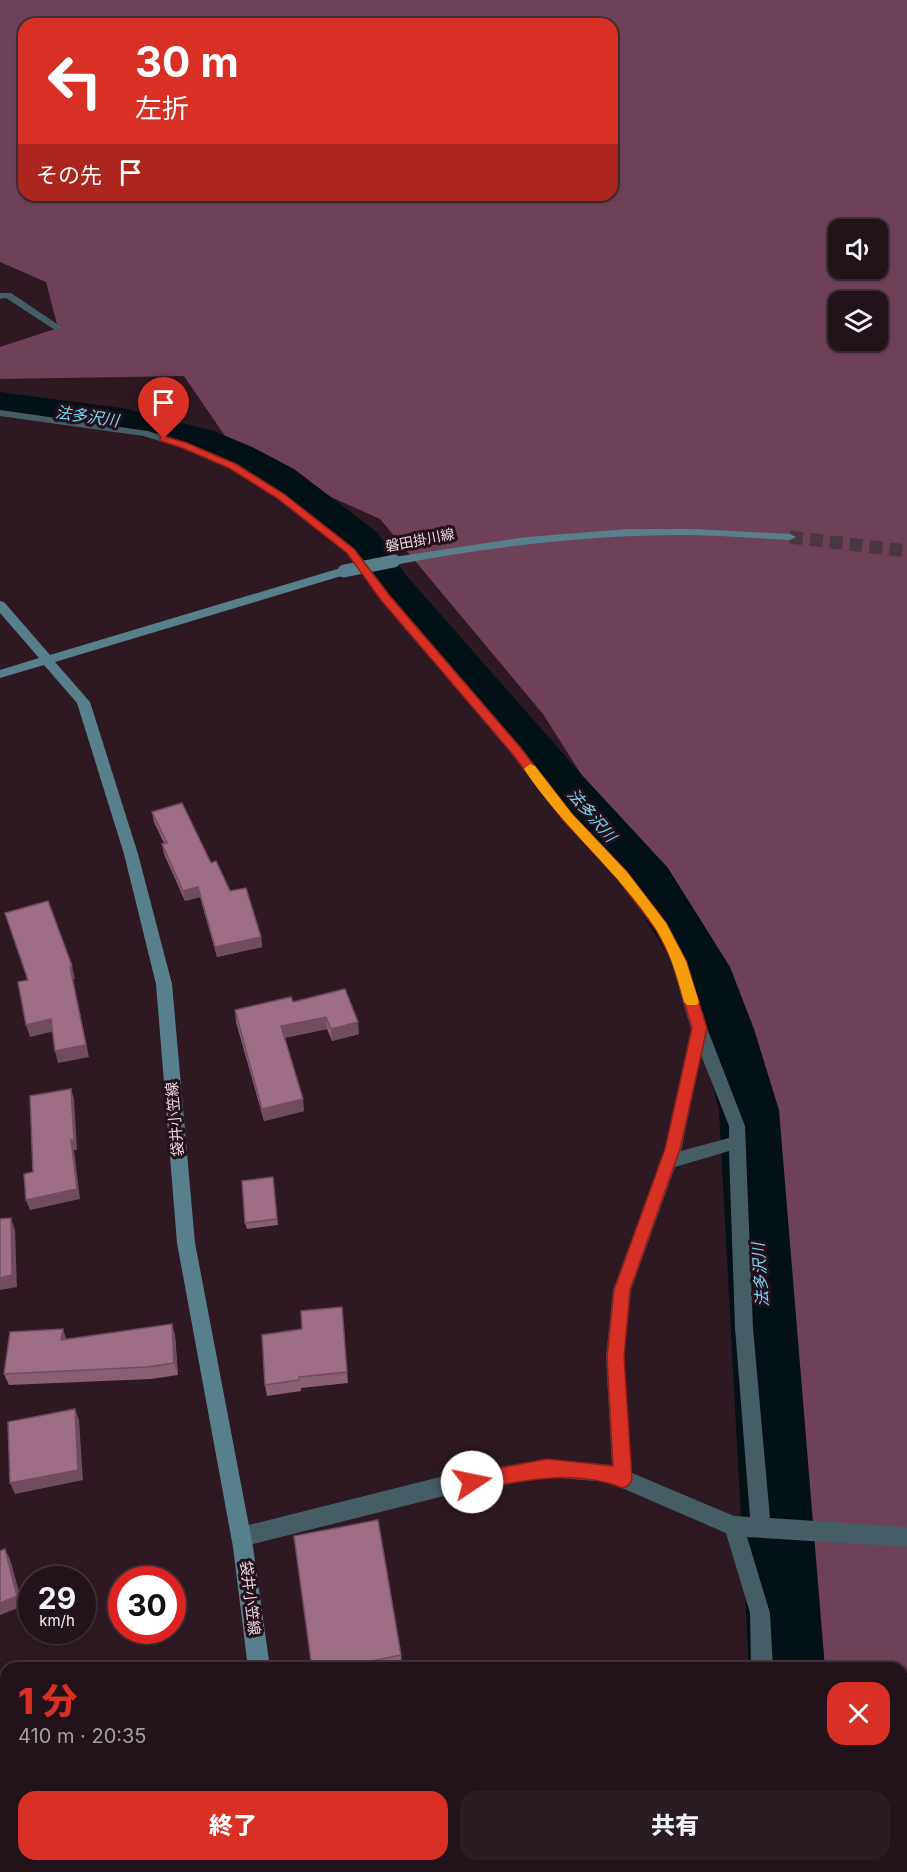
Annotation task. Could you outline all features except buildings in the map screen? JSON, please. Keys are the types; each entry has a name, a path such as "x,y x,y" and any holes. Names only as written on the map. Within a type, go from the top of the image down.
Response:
{"main road":[{"name":"磐田掛川線","path":"0,674 344,571 468,546 530,539 663,531 790,537"},
{"name":"袋井小笠線","path":"0,605 83,702 131,854 164,984 186,1243 241,1537 258,1662"}],"street":[{"path":"0,296 8,295 58,328"},
{"path":"0,413 144,434 183,445 233,466 280,496 351,551 385,597 515,749 568,817 622,875 662,927 679,961 699,1028 737,1126 744,1328 761,1528"},
{"path":"623,1479 615,1357 622,1290 673,1149 699,1028"},
{"path":"668,1162 738,1142"},
{"path":"241,1537 440,1487 547,1468 609,1473 734,1526 907,1537"},
{"path":"734,1526 760,1613 762,1662"}],"shaded area":[{"path":"0,0 907,0 907,1662 782,1662 737,1126 661,900 543,714 380,519 238,455 184,376 0,379 0,347 58,328 46,282 0,262"}],"waterway":[{"name":"法多沢川","path":"0,403 122,420 200,439 238,455 280,478 363,542 389,582 564,786 649,881 703,967 726,1029 749,1110 787,1662"}],"tunnel":[{"path":"790,537 907,551"}],"slow traffic":[{"path":"530,769 568,817 622,875 662,927 679,961 692,1002"}],"route":[{"path":"164,439 233,466 280,496 351,551 385,597 515,749 568,817 622,875 662,927 679,961 699,1028 673,1149 622,1290 615,1357 623,1479 609,1473 547,1468 472,1482"}]}
